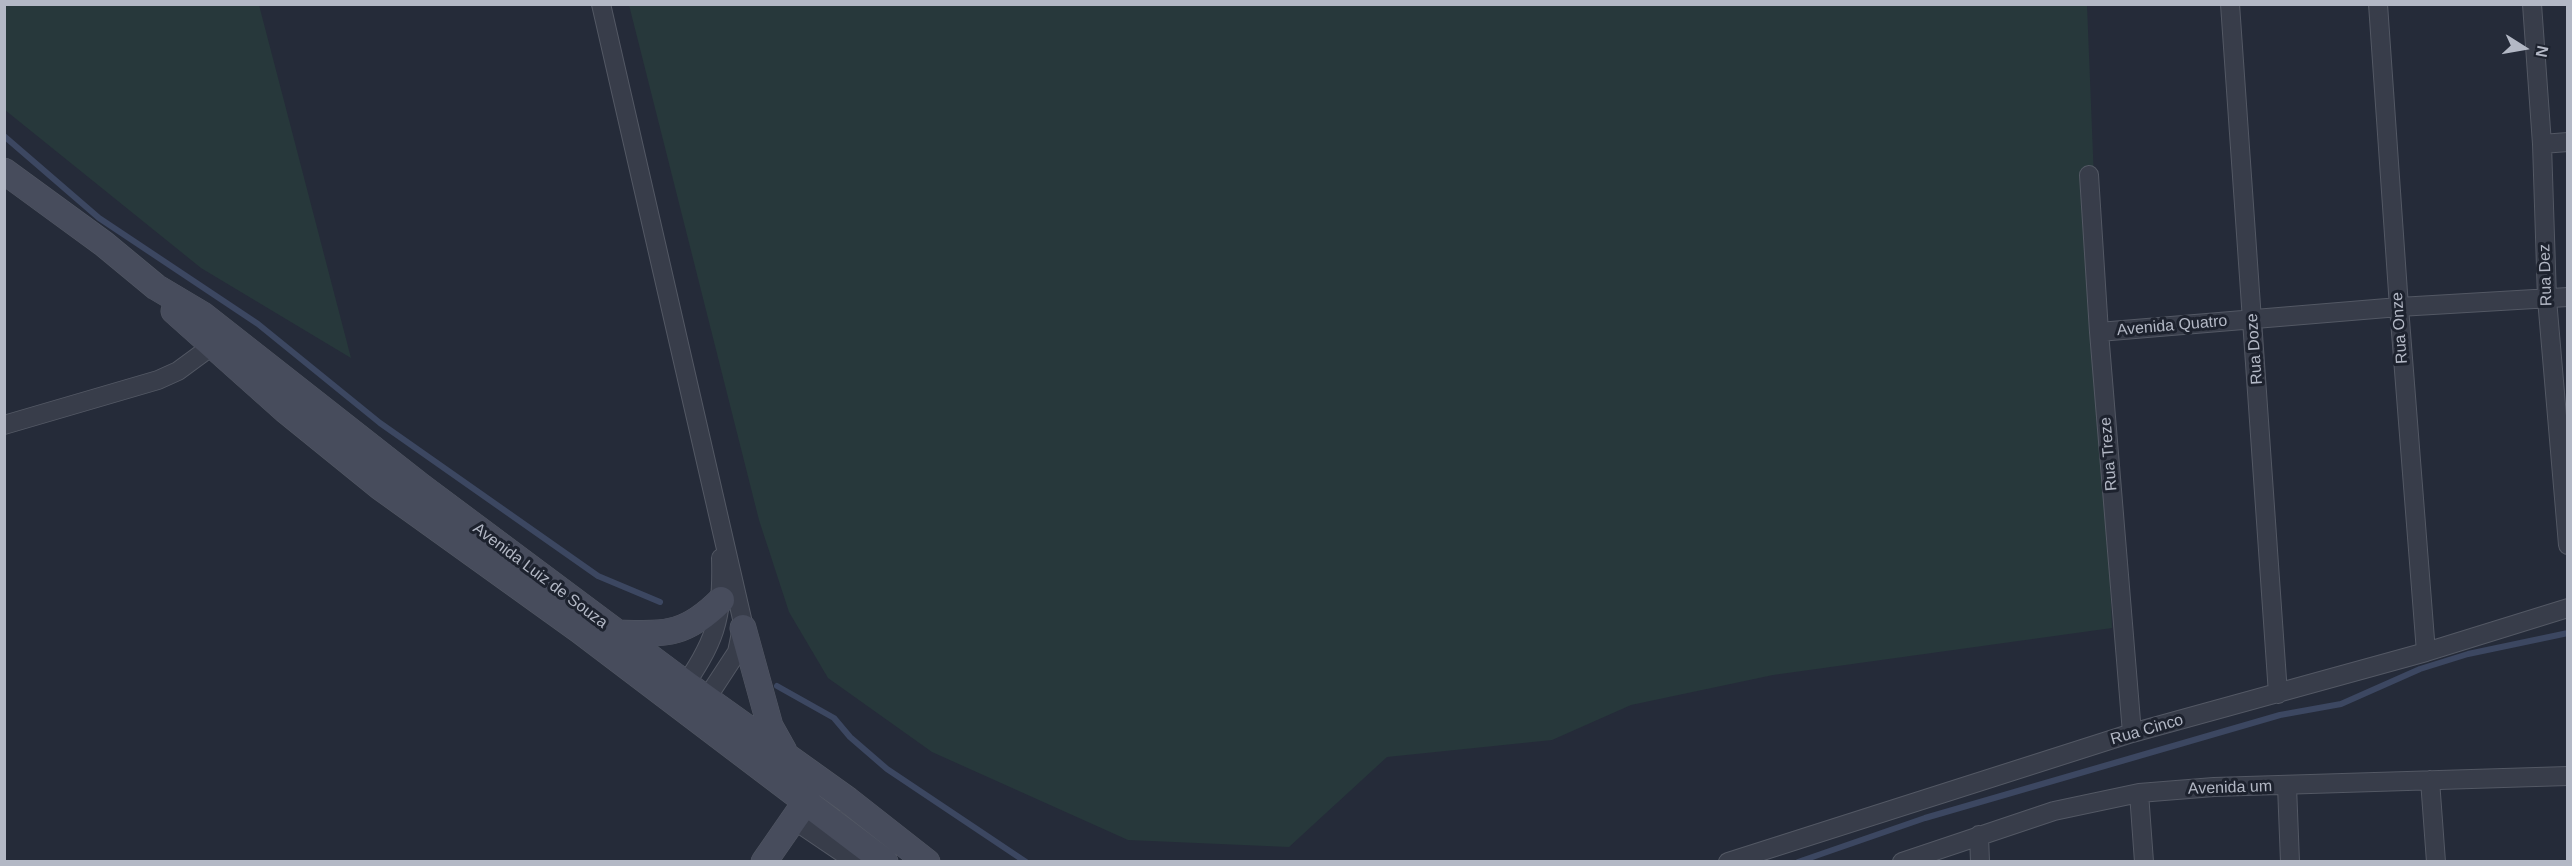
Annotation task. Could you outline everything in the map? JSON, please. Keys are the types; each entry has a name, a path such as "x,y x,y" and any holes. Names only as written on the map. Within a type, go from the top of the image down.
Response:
{"main road":[{"name":"Avenida Luiz de Souza","path":"4,171 104,244 156,287 203,315 367,446 618,633 680,693"},
{"name":"Avenida Luiz de Souza","path":"156,287 167,304 212,346 380,487 579,630 700,708 789,759 848,800 927,861"},
{"path":"618,633 673,632 697,621 721,600"},
{"path":"743,628 770,726 789,759"},
{"name":"Avenida Luiz de Souza","path":"700,708 800,810 885,861"},
{"path":"764,861 800,810"}],"street":[{"path":"601,4 743,628 737,652 700,708"},
{"name":"Rua Doze","path":"2230,4 2278,694"},
{"name":"Rua Onze","path":"2378,4 2398,307 2426,652"},
{"name":"Rua Dez","path":"2532,4 2541,144 2547,299 2568,545"},
{"path":"2541,144 2568,142"},
{"name":"Rua Treze","path":"2089,175 2099,332 2132,734"},
{"name":"Avenida Quatro","path":"2099,332 2398,307 2568,297"},
{"path":"4,425 158,380 178,372 212,346"},
{"path":"680,693 711,645 721,600 720,520"},
{"name":"Rua Cinco","path":"1728,861 2132,734 2426,652 2568,608"},
{"name":"Avenida um","path":"1902,861 2054,811 2139,793 2568,776"},
{"path":"2430,780 2436,861"},
{"path":"2287,786 2290,861"},
{"path":"2139,793 2144,861"},
{"path":"800,810 856,861"},
{"path":"1978,835 1980,861"}],"shaded area":[{"path":"4,5 259,5 351,358 201,268 5,110"},
{"path":"629,5 2087,5 2112,628 1773,675 1631,705 1552,740 1387,757 1289,847 1128,840 932,752 828,678 789,612 759,520"}],"waterway":[{"path":"4,136 99,218 258,324 380,423 598,576 660,602"},
{"path":"1798,862 1925,818 2280,715 2341,704 2420,669 2468,654 2568,633"},
{"path":"777,686 834,718 850,737 887,769 1026,862"}]}
